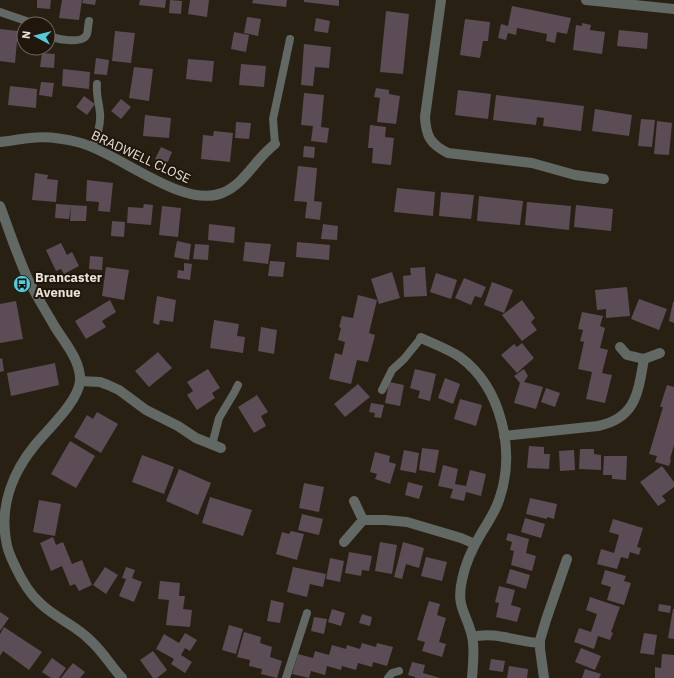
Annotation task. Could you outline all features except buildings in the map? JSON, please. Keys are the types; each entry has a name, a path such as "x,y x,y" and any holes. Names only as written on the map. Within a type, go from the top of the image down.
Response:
{"street":[{"path":"441,0 425,117 426,130 430,139 438,148 448,153 532,163 575,175 604,179"},
{"path":"586,0 674,10"},
{"name":"BRADWELL CLOSE","path":"0,142 37,138 70,141 92,147 174,188 196,195 209,197 221,194 236,185 244,178 261,156 275,144"},
{"path":"0,206 27,276 74,359 80,381 76,393 64,412 35,445 21,464 4,494 6,540 12,559 24,584 43,606 74,627 91,641 122,678"},
{"path":"421,338 455,354 470,367 485,385 496,402 502,422 506,468 503,487 496,507 476,544 464,573 460,592 462,610 472,637 472,678"},
{"path":"620,347 627,354 644,359 660,353"},
{"path":"504,436 598,426 617,419 629,408 637,395 644,359"},
{"path":"80,381 100,382 119,390 146,410 178,426 196,438 217,446"},
{"path":"354,501 363,520"},
{"path":"344,542 363,520 385,520 407,522 476,544"},
{"path":"544,678 540,643 543,627 568,559"},
{"path":"472,637 492,635 525,642 540,643"}],"lane":[{"path":"0,12 16,17"},
{"path":"56,38 83,39 87,34 88,22"},
{"path":"275,144 274,119 290,39"},
{"path":"92,147 97,138 100,115 96,94 97,84"},
{"path":"382,390 392,370 404,359 421,338"},
{"path":"217,446 219,418 238,385"},
{"path":"286,678 307,613"},
{"path":"388,678 392,673 399,671"}],"place":[{"name":"Brancaster Avenue","path":"22,284"}]}
